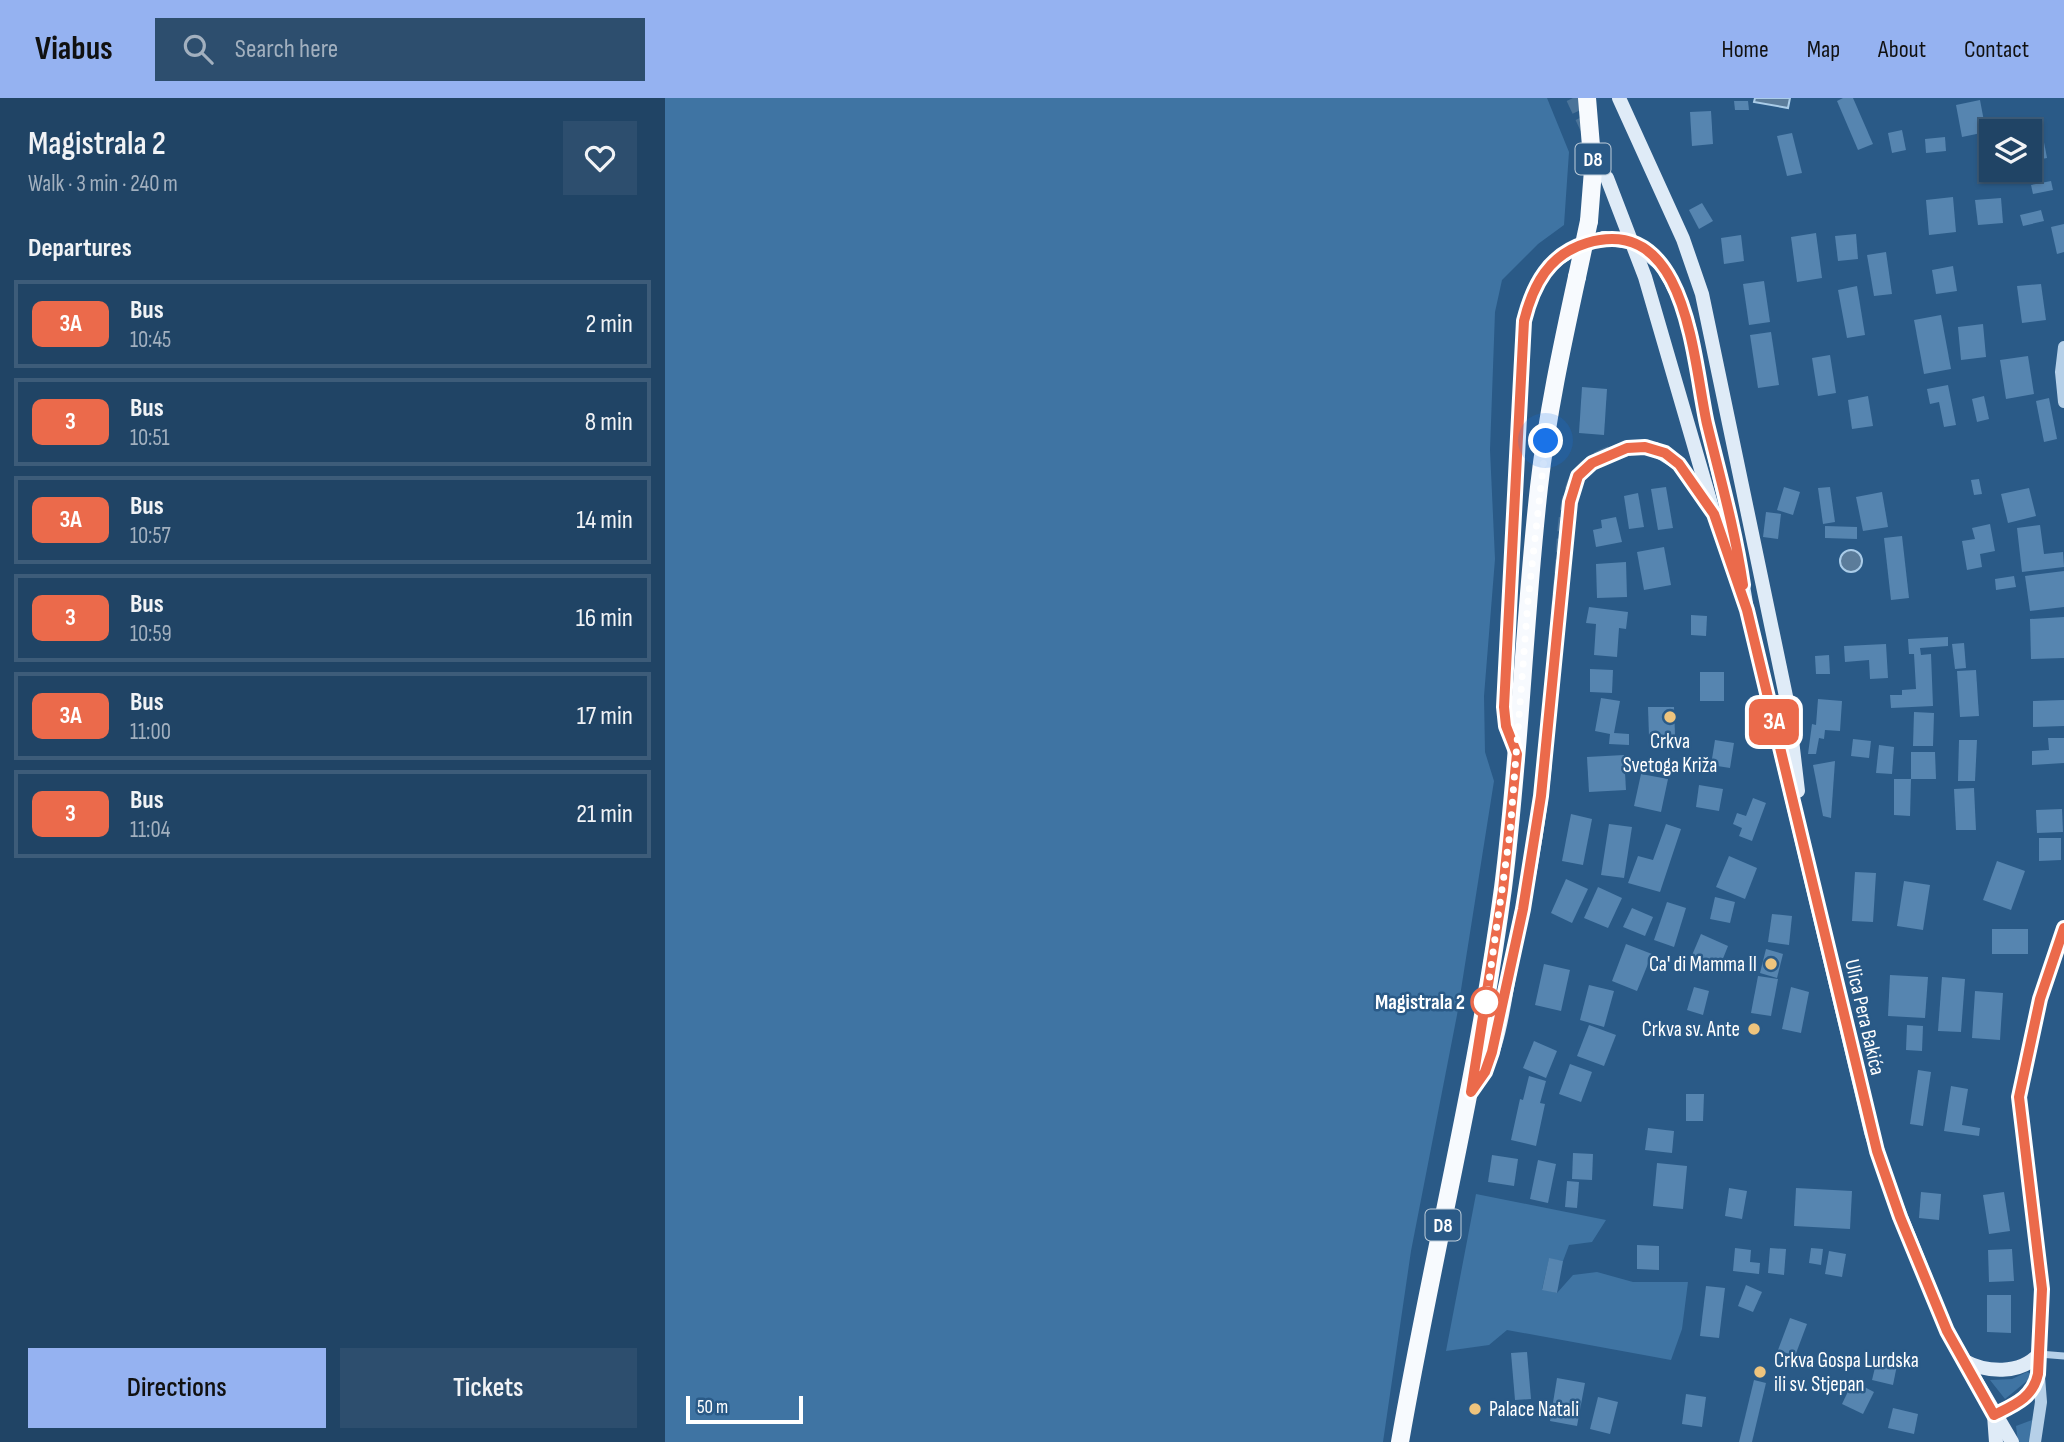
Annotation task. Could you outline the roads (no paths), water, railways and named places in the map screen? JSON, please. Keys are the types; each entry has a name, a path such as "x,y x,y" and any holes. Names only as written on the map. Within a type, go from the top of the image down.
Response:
{"main road":[{"name":"D8","path":"1400,1442 1471,1092 1503,890 1539,484 1552,399 1589,221 1593,170 1587,98"},
{"path":"1619,98 1683,239 1702,294 1788,706 1795,754 1798,820"},
{"path":"1607,178 1645,277 1714,514 1747,610"},
{"path":"1517,754 1506,726 1504,707 1524,321 1532,289 1546,270 1581,244 1604,238 1635,243 1662,266 1680,295 1691,325 1704,408 1739,560 1747,610"},
{"path":"1655,449 1679,464 1714,514"},
{"name":"Ulica Pera Bakića","path":"1747,610 1875,1145 1924,1278 1963,1360 2012,1442"},
{"path":"1471,1092 1485,1072 1505,995 1523,909 1545,762"},
{"path":"1963,1360 1983,1368 2006,1370 2034,1360 2039,1354"},
{"path":"1994,1415 1996,1442"}],"street":[{"path":"2064,347 2061,372 2064,402"},
{"path":"1994,1415 2027,1396 2036,1384 2038,1374 2042,1289 2019,1097 2040,999 2064,929"},
{"path":"2039,1354 2064,1356"},
{"path":"2035,1442 2042,1402 2038,1374"}],"tunnel":[{"path":"1573,98 1587,128"},
{"path":"1545,762 1565,524 1573,486 1584,468 1602,456 1635,448 1655,449"}],"place":[{"name":"Crkva Svetoga Križa","path":"1670,717"},
{"name":"Ca' di Mamma II","path":"1771,964"},
{"name":"Magistrala 2","path":"1486,1002"},
{"name":"Crkva sv. Ante","path":"1754,1029"},
{"name":"Crkva Gospa Lurdska ili sv. Stjepan","path":"1760,1372"},
{"name":"Palace Natali","path":"1475,1409"}]}
